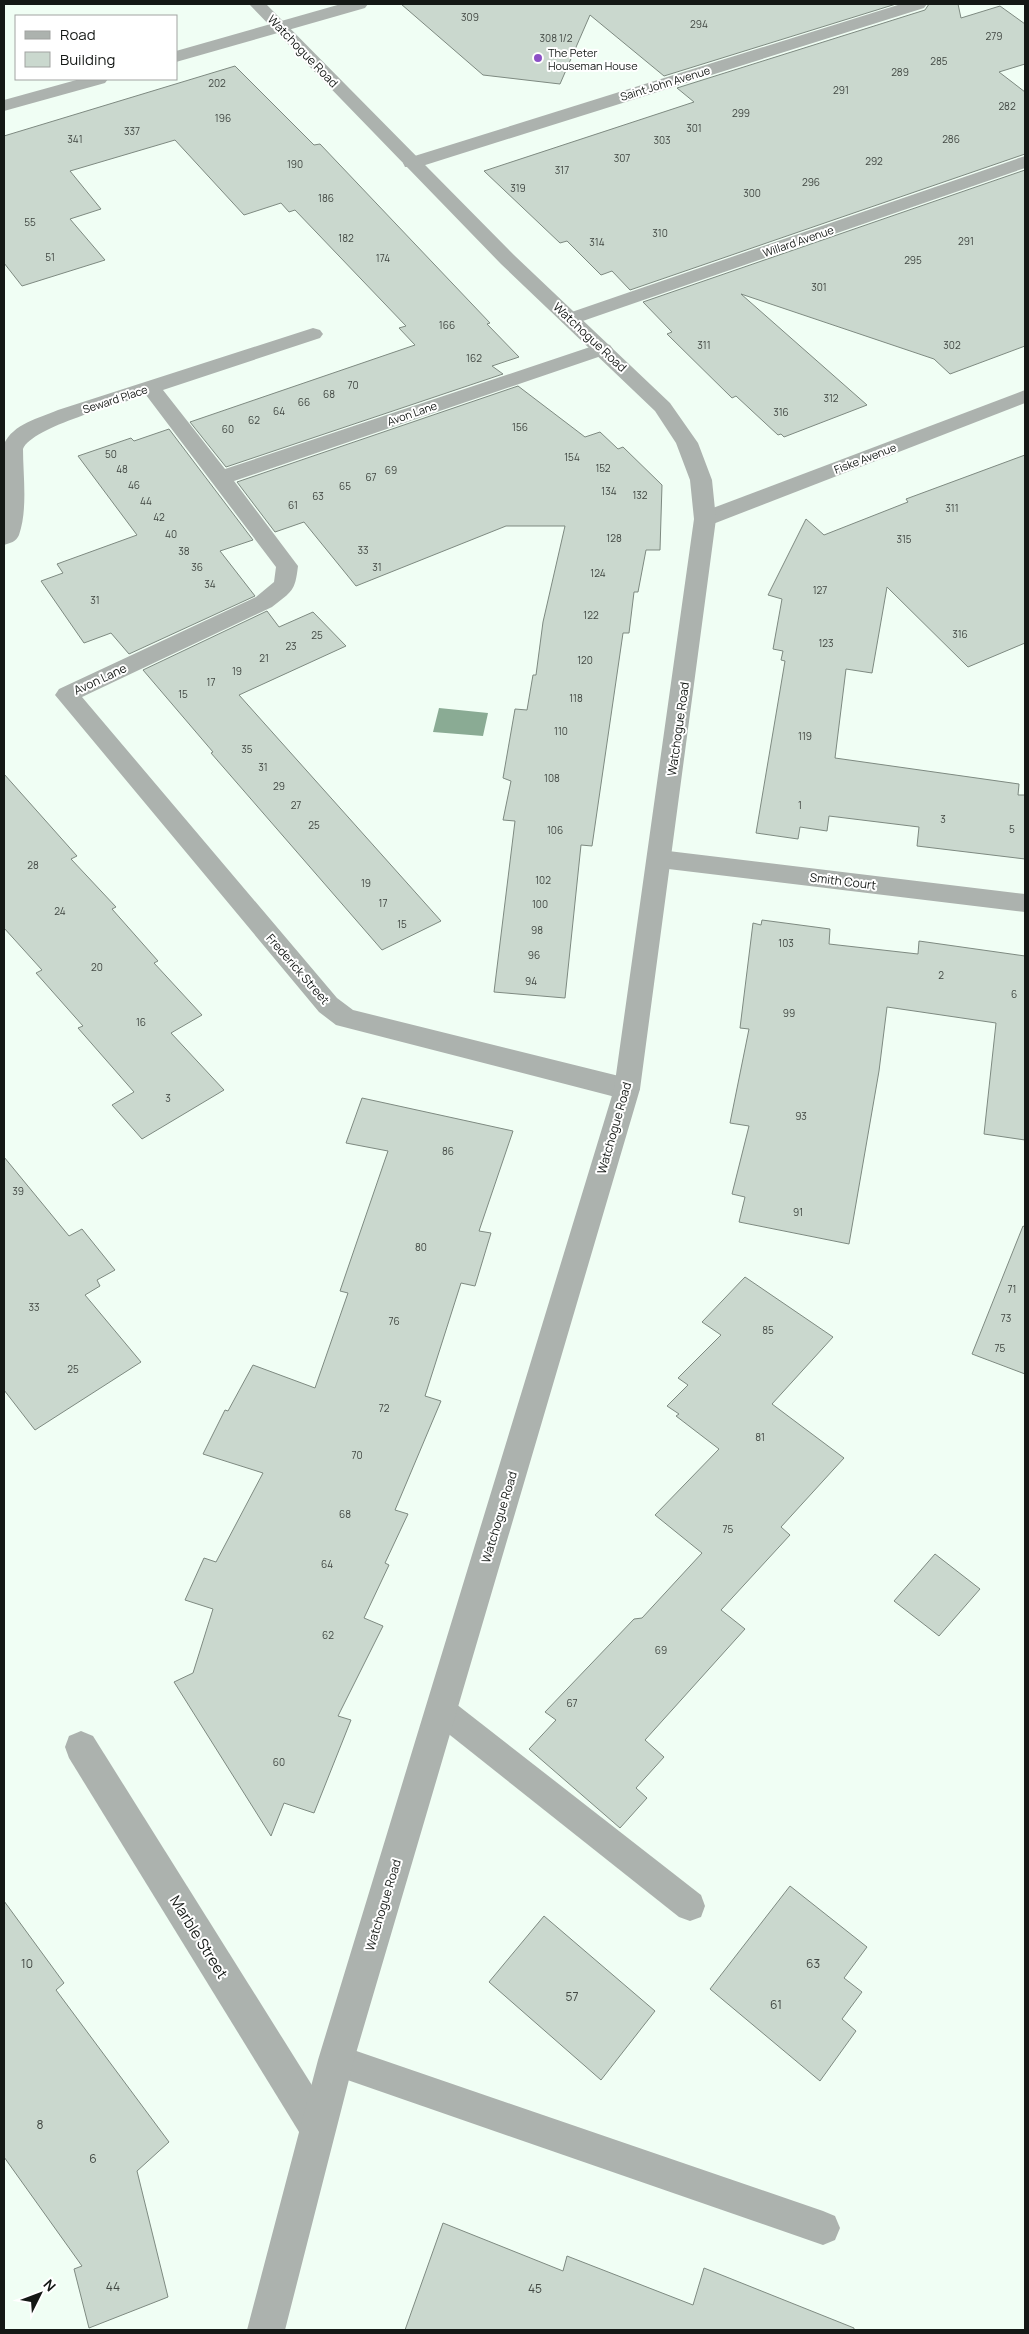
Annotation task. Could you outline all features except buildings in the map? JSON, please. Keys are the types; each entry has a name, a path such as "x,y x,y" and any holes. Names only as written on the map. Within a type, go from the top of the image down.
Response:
{"street":[{"name":"Watchogue Road","path":"257,4 570,319 663,407 687,443 701,480 705,519 660,859 627,1089 336,2060 317,2127 266,2330"},
{"path":"178,56 360,4"},
{"name":"Saint John Avenue","path":"412,162 918,4"},
{"path":"4,106 95,80"},
{"name":"Willard Avenue","path":"570,319 1025,162"},
{"name":"Seward Place","path":"4,538 8,535 12,510 12,449 16,440 28,431 65,415 313,334"},
{"name":"Avon Lane","path":"221,478 603,349"},
{"name":"Avon Lane","path":"67,695 264,602 285,585 287,566 150,387"},
{"name":"Fiske Avenue","path":"705,519 1025,396"},
{"name":"Frederick Street","path":"67,695 328,1005 345,1018 627,1089"},
{"name":"Smith Court","path":"660,859 1025,903"},
{"name":"Marble Street","path":"81,1747 317,2127"}],"lane":[{"path":"441,1710 690,1906"},
{"path":"336,2060 823,2228"}],"shaded area":[{"path":"439,708 488,713 483,736 433,732"}],"place":[{"name":"The Peter Houseman House","path":"538,58"}]}
